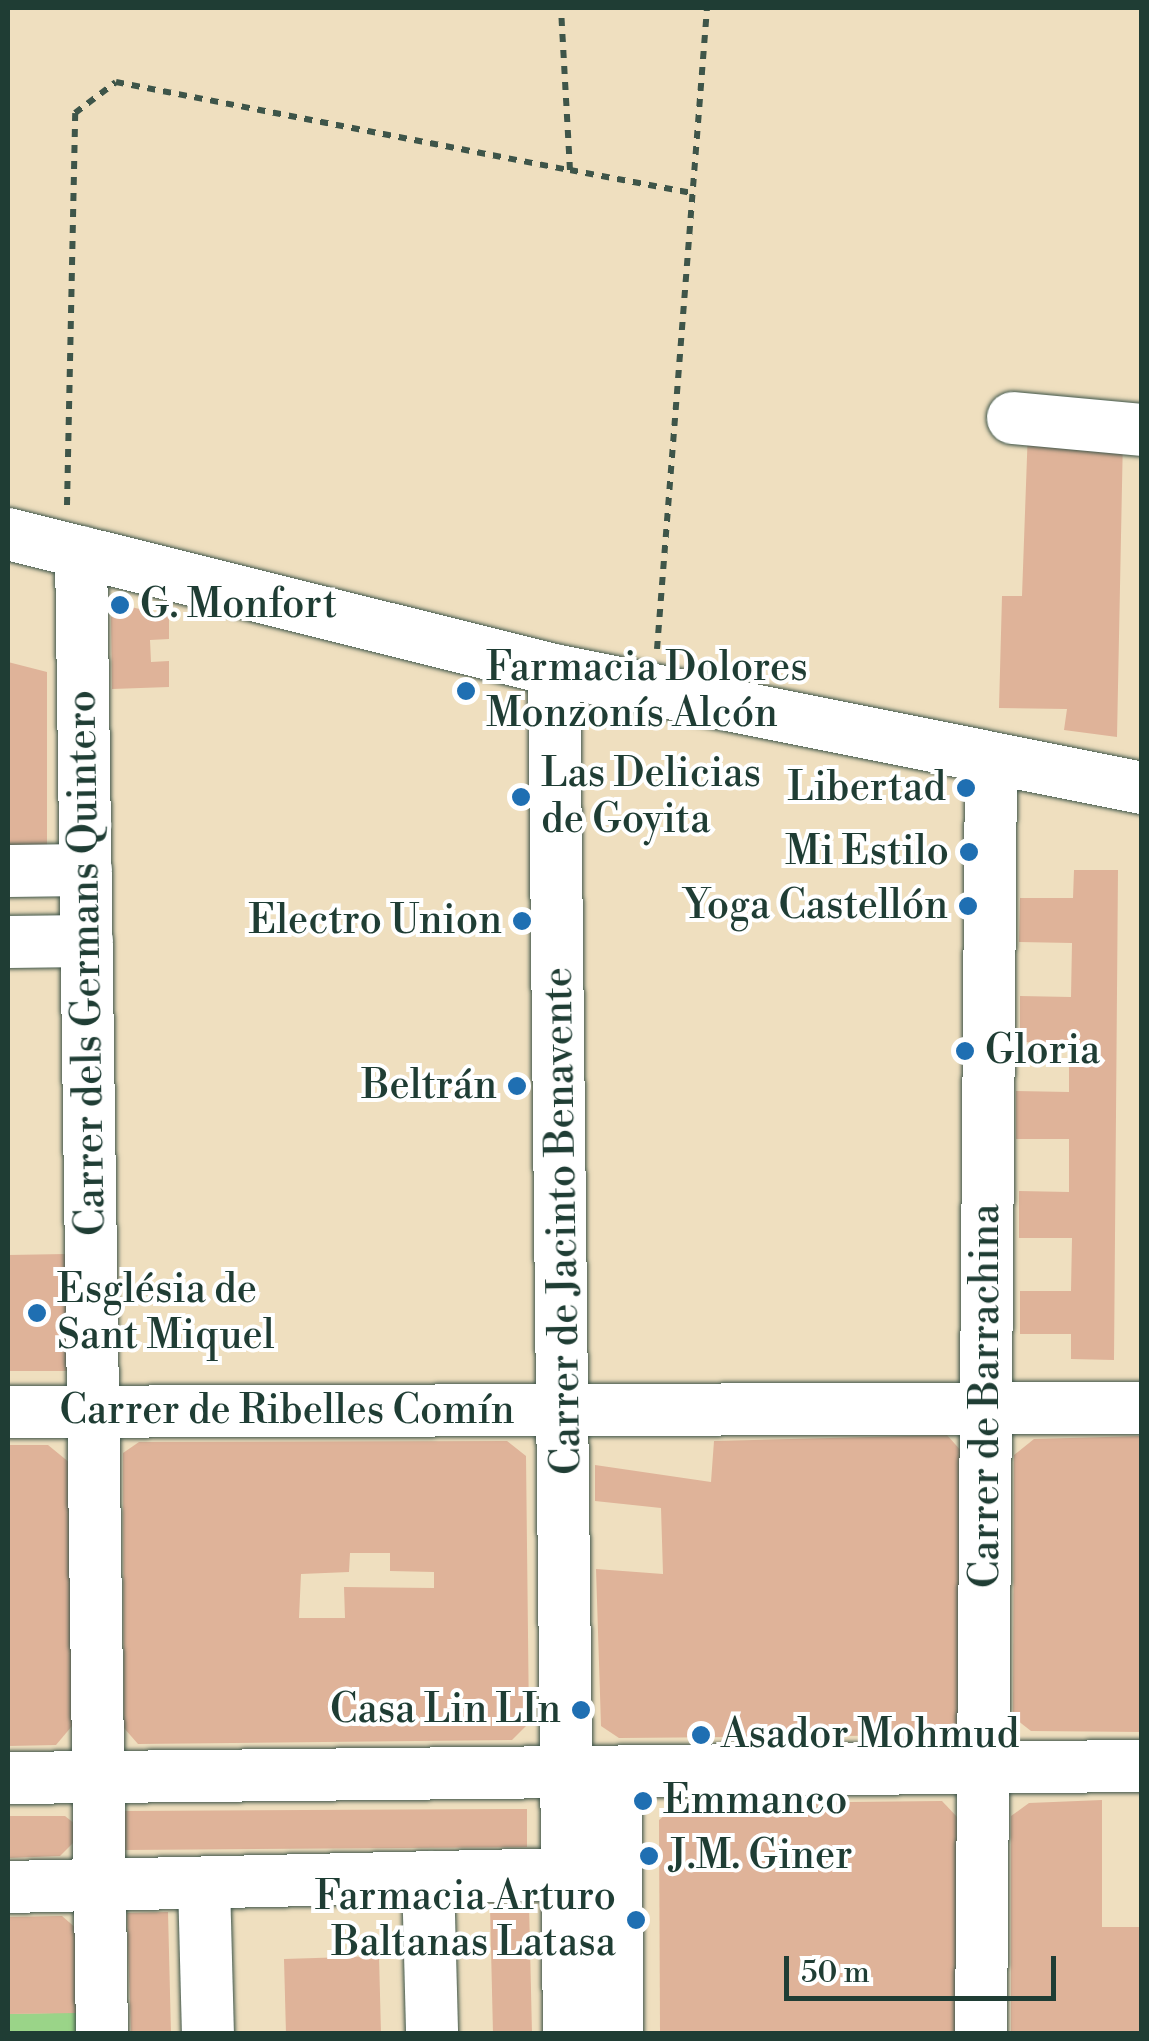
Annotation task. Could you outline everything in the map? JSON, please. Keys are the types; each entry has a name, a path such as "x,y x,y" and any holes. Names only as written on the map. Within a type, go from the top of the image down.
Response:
{"street":[{"path":"1012,418 1142,430"},
{"path":"8,534 554,670 1141,788 1142,758"},
{"name":"Carrer dels Germans Quintero","path":"81,552 102,2034"},
{"name":"Carrer de Jacinto Benavente","path":"554,670 567,1409 592,1772"},
{"name":"Carrer de Barrachina","path":"980,2034 990,758"},
{"path":"8,871 86,870"},
{"path":"8,942 87,942"},
{"name":"Carrer de Ribelles Comín","path":"8,1412 1142,1408"},
{"path":"8,1778 1142,1766"},
{"path":"569,2034 568,1874 592,1772"},
{"path":"592,1772 617,2034"},
{"path":"8,1886 568,1874"},
{"path":"428,1878 432,2034"},
{"path":"204,1883 208,2034"}],"path":[{"path":"561,8 570,170"},
{"path":"654,692 707,8"},
{"path":"81,552 67,506 74,113 116,82 692,193"}],"green space":[{"path":"102,2012 102,2033 8,2033 8,2014"}],"building":[{"path":"1028,429 1123,436 1117,737 1064,730 1067,709 999,708 1002,596 1022,596"},
{"path":"127,606 169,616 169,639 150,640 151,662 169,661 169,687 112,689 111,617"},
{"path":"8,662 47,672 47,854 8,854"},
{"path":"1074,870 1118,870 1114,1360 1071,1359 1071,1334 1020,1334 1020,1291 1071,1291 1072,1238 1019,1238 1019,1191 1069,1192 1069,1139 1016,1139 1016,1091 1069,1092 1069,1043 1020,1042 1020,996 1071,997 1072,943 1019,942 1020,898 1073,898"},
{"name":"Església de Sant Miquel","path":"66,1254 67,1371 8,1371 8,1255"},
{"path":"947,1435 963,1453 959,1725 941,1735 619,1738 601,1726 596,1569 663,1574 661,1508 595,1501 595,1465 711,1482 714,1441"},
{"path":"1142,1436 1142,1732 1031,1731 1013,1717 1014,1455 1034,1439"},
{"path":"507,1441 526,1456 529,1723 512,1740 138,1744 124,1728 123,1453 139,1442","holes":["350,1553 390,1553 390,1571 434,1572 434,1588 344,1587 345,1618 299,1618 301,1574 349,1572"]},
{"path":"8,1445 48,1445 70,1463 72,1726 56,1745 8,1746"},
{"path":"1102,1800 1102,1927 1142,1927 1142,2034 1011,2034 1011,1816 1029,1803"},
{"path":"942,1801 959,1819 960,2034 660,2034 659,1820 678,1804"},
{"path":"527,1809 527,1847 125,1850 125,1811"},
{"path":"8,1816 65,1816 75,1824 75,1841 60,1856 8,1858"},
{"path":"529,1904 532,2034 493,2034 490,1906"},
{"path":"168,1912 171,2034 131,2034 127,1913"},
{"path":"62,1916 77,1929 78,2013 8,2014 8,1917"},
{"path":"379,1956 381,2034 286,2034 284,1959"}],"place":[{"name":"G. Monfort","path":"120,605"},
{"name":"Farmacia Dolores Monzonís Alcón","path":"466,691"},
{"name":"Libertad","path":"966,788"},
{"name":"Las Delicias de Goyita","path":"521,797"},
{"name":"Mi Estilo","path":"969,852"},
{"name":"Yoga Castellón","path":"968,906"},
{"name":"Electro Union","path":"522,921"},
{"name":"Gloria","path":"965,1051"},
{"name":"Beltrán","path":"517,1086"},
{"name":"Església de Sant Miquel","path":"37,1313"},
{"name":"Casa Lin LIn","path":"581,1710"},
{"name":"Asador Mohmud","path":"701,1735"},
{"name":"Emmanco","path":"643,1801"},
{"name":"J.M. Giner","path":"649,1856"},
{"name":"Farmacia Arturo Baltanas Latasa","path":"636,1920"}]}
